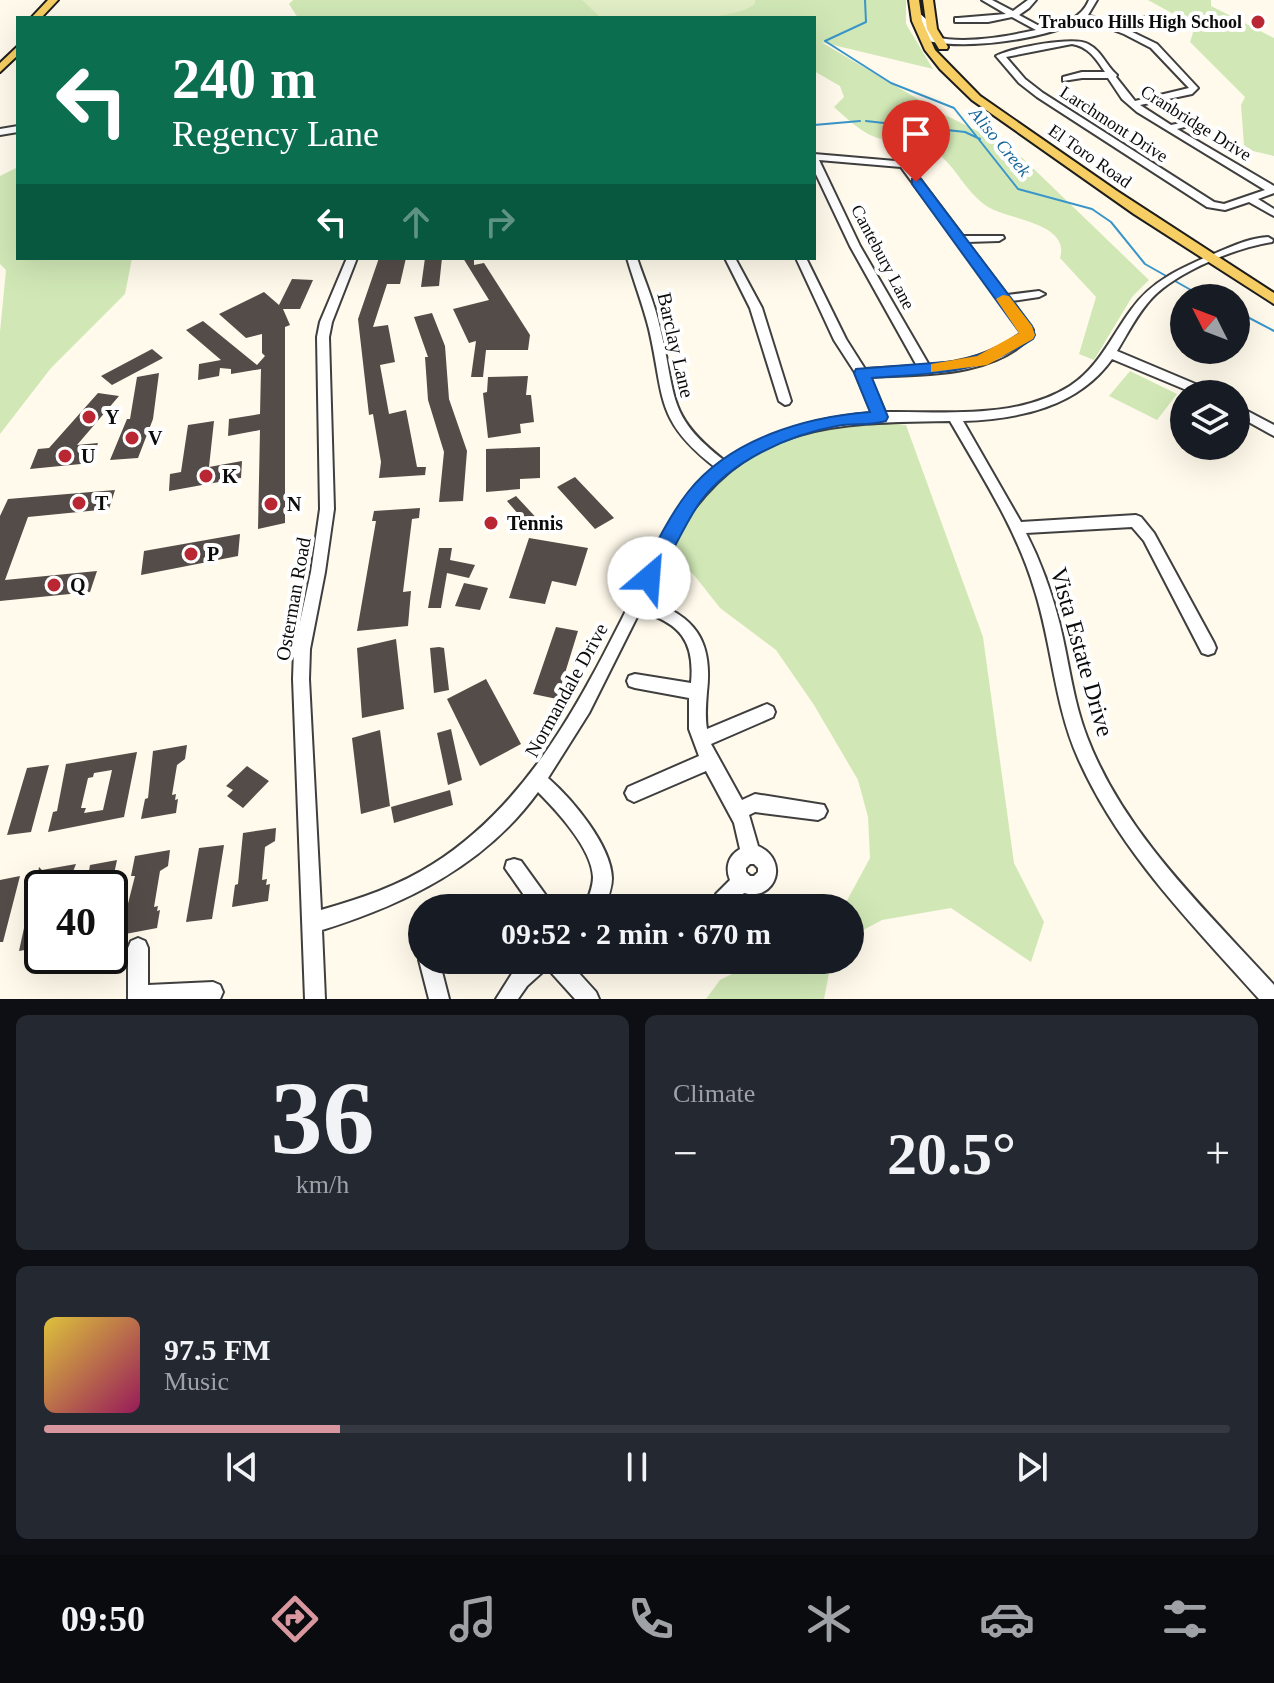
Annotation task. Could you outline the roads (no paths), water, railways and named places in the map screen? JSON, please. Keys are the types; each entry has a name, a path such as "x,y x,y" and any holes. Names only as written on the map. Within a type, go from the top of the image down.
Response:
{"main road":[{"path":"38,16 53,0"},
{"path":"49,16 63,0"},
{"name":"El Toro Road","path":"928,0 928,13 938,41 960,70 989,97 1274,299"},
{"name":"El Toro Road","path":"915,7 928,47 977,99 1217,257 1274,287"},
{"path":"0,57 16,40"},
{"path":"0,69 16,51"}],"street":[{"path":"986,0 1040,29"},
{"path":"958,20 1011,14 1028,7 1032,0"},
{"path":"942,65 942,59 933,45 938,41 1005,37 1069,23 1090,10 1093,0"},
{"name":"El Toro Road","path":"915,7 927,34 938,41"},
{"path":"1083,16 1154,46 1194,88 1189,92 1132,104"},
{"path":"1117,28 1142,19"},
{"path":"1005,37 1027,52"},
{"name":"Cranbridge Drive","path":"1027,52 1077,42 1097,54 1132,104 1274,190"},
{"name":"Larchmont Drive","path":"1027,52 1000,56 1022,81 1040,95 1176,183 1220,207 1249,198"},
{"path":"1066,79 1082,75 1113,75"},
{"path":"1169,128 1197,121"},
{"path":"816,158 902,163 1027,330 1021,341 981,361 960,366 862,373"},
{"name":"Cantebury Lane","path":"816,162 855,246 925,369"},
{"path":"1249,198 1274,190"},
{"path":"1249,198 1274,213"},
{"path":"960,239 999,238"},
{"name":"Normandale Drive","path":"311,923 375,902 440,871 492,831 537,780 565,736 684,512 694,497 725,468 754,449 792,432 838,420 1015,412 1051,401 1089,380 1112,354 1138,310 1157,288 1180,272 1217,257 1242,255 1272,240"},
{"name":"Osterman Road","path":"315,999 302,726 302,649 327,509 323,337 351,260"},
{"name":"Barclay Lane","path":"633,260 651,313 664,388 674,419 697,447 725,468"},
{"path":"731,260 756,308 785,401"},
{"path":"802,260 840,340 862,373 880,417"},
{"path":"1003,299 1039,294"},
{"path":"1112,354 1174,380"},
{"name":"Vista Estate Drive","path":"954,417 1015,528 1043,593 1074,726 1110,803 1154,863 1273,999"},
{"path":"1250,417 1274,431"},
{"path":"1015,528 1136,521 1149,537 1208,648"},
{"path":"637,603 674,618 692,635 701,664 696,717 701,740 738,810 749,838 750,854 764,862 766,877 753,886 742,882 730,894"},
{"path":"635,681 699,692"},
{"path":"701,740 767,712"},
{"path":"634,793 711,760"},
{"path":"537,780 557,796 602,870 600,894"},
{"path":"738,810 755,803 818,811"},
{"path":"514,868 534,894"},
{"path":"138,948 138,998 213,992"},
{"path":"433,974 439,999"},
{"path":"506,999 526,974"},
{"path":"566,974 589,999"}],"waterway":[{"name":"Aliso Creek","path":"865,0 866,22 825,41 891,83 954,108 978,138"},
{"path":"816,125 860,121"},
{"path":"866,121 965,132 978,138"},
{"name":"Aliso Creek","path":"978,138 1018,189 1092,209 1111,222 1145,264 1180,284"},
{"name":"Aliso Creek","path":"1250,318 1274,331"}],"place":[{"name":"Trabuco Hills High School","path":"1258,22"},
{"name":"Y","path":"89,417"},
{"name":"V","path":"132,438"},
{"name":"U","path":"65,456"},
{"name":"K","path":"206,476"},
{"name":"T","path":"79,503"},
{"name":"N","path":"271,504"},
{"name":"Tennis","path":"491,523"},
{"name":"P","path":"191,554"},
{"name":"Q","path":"54,585"}]}
